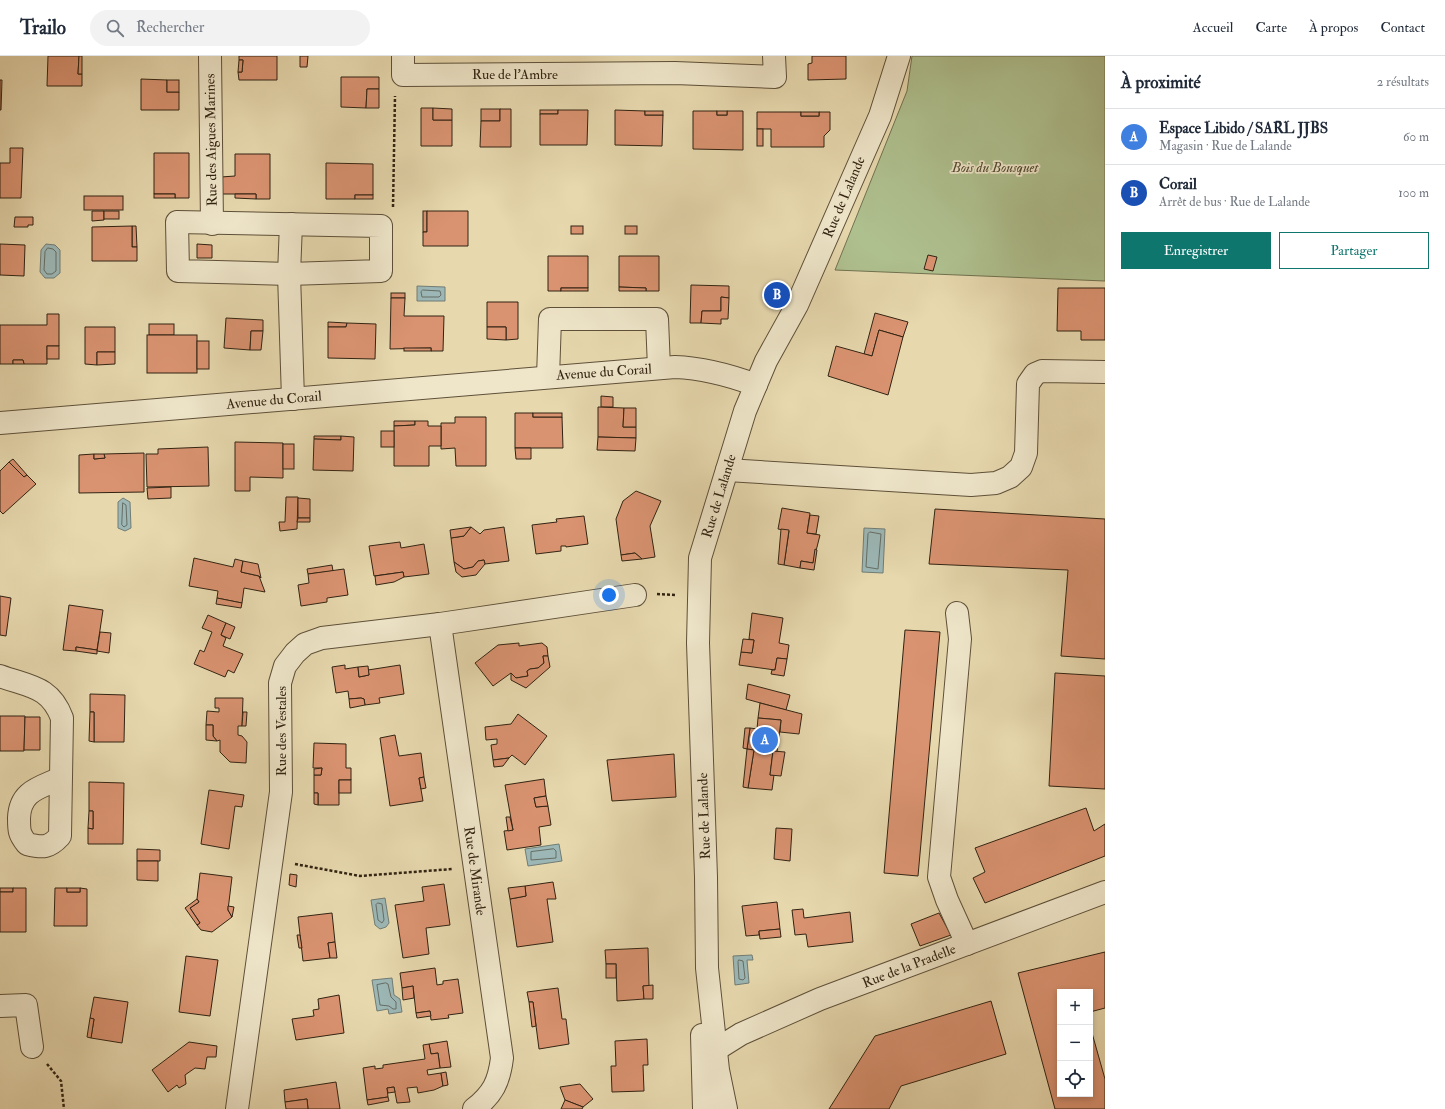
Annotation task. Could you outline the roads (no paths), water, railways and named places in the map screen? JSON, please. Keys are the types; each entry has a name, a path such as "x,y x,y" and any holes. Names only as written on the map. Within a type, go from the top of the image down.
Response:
{"street":[{"name":"Rue des Aigues Marines","path":"210,56 212,224"},
{"name":"Rue de l'Ambre","path":"403,66 676,64 775,77 774,56"},
{"name":"Rue de Lalande","path":"726,1109 718,1070 717,1049 707,968 706,877 698,643 700,558 745,411 766,360 797,305 880,116 899,56"},
{"path":"177,222 212,224 291,224 381,226 381,271 289,274 178,271 177,222"},
{"path":"291,224 289,274 293,399"},
{"name":"Avenue du Corail","path":"548,377 550,319 657,318 659,368"},
{"name":"Avenue du Corail","path":"0,423 659,368 700,368 722,373 756,385"},
{"path":"727,470 971,485 996,483 1010,477 1021,468 1026,453 1028,384 1031,379 1042,371 1105,372"},
{"name":"Rue des Vestales","path":"237,1109 281,792 280,683 285,666 295,653 305,644 322,638 440,624 634,596"},
{"path":"957,613 960,639 939,877 947,900 967,944"},
{"name":"Rue de Mirande","path":"440,624 502,1058 499,1077 493,1090 484,1101 474,1109"},
{"path":"0,676 37,689 48,695 56,704 62,718 61,778"},
{"name":"Rue de la Pradelle","path":"717,1049 740,1034 820,999 1105,892"},
{"name":"Rue de Lalande","path":"704,1109 701,1010 707,968"},
{"path":"0,1006 26,1005 32,1047"}],"water":[{"path":"46,244 55,245 60,250 60,273 54,278 45,278 40,272 41,250"},
{"path":"417,286 445,287 445,301 417,301"},
{"path":"123,498 130,502 131,528 125,531 118,528 118,502"},
{"path":"864,528 885,529 883,573 862,572"},
{"path":"559,844 562,861 528,866 525,849"},
{"path":"385,898 389,923 386,927 380,929 375,925 371,900"},
{"path":"752,955 753,960 747,960 749,983 735,985 733,956"},
{"path":"392,978 394,995 400,999 402,1012 389,1014 388,1009 377,1011 372,980"}],"place":[{"name":"Corail","path":"777,295"},
{"name":"Espace Libido / SARL JJBS","path":"765,740"}],"park label":[{"name":"Bois du Bousquet","path":"995,167"}]}
